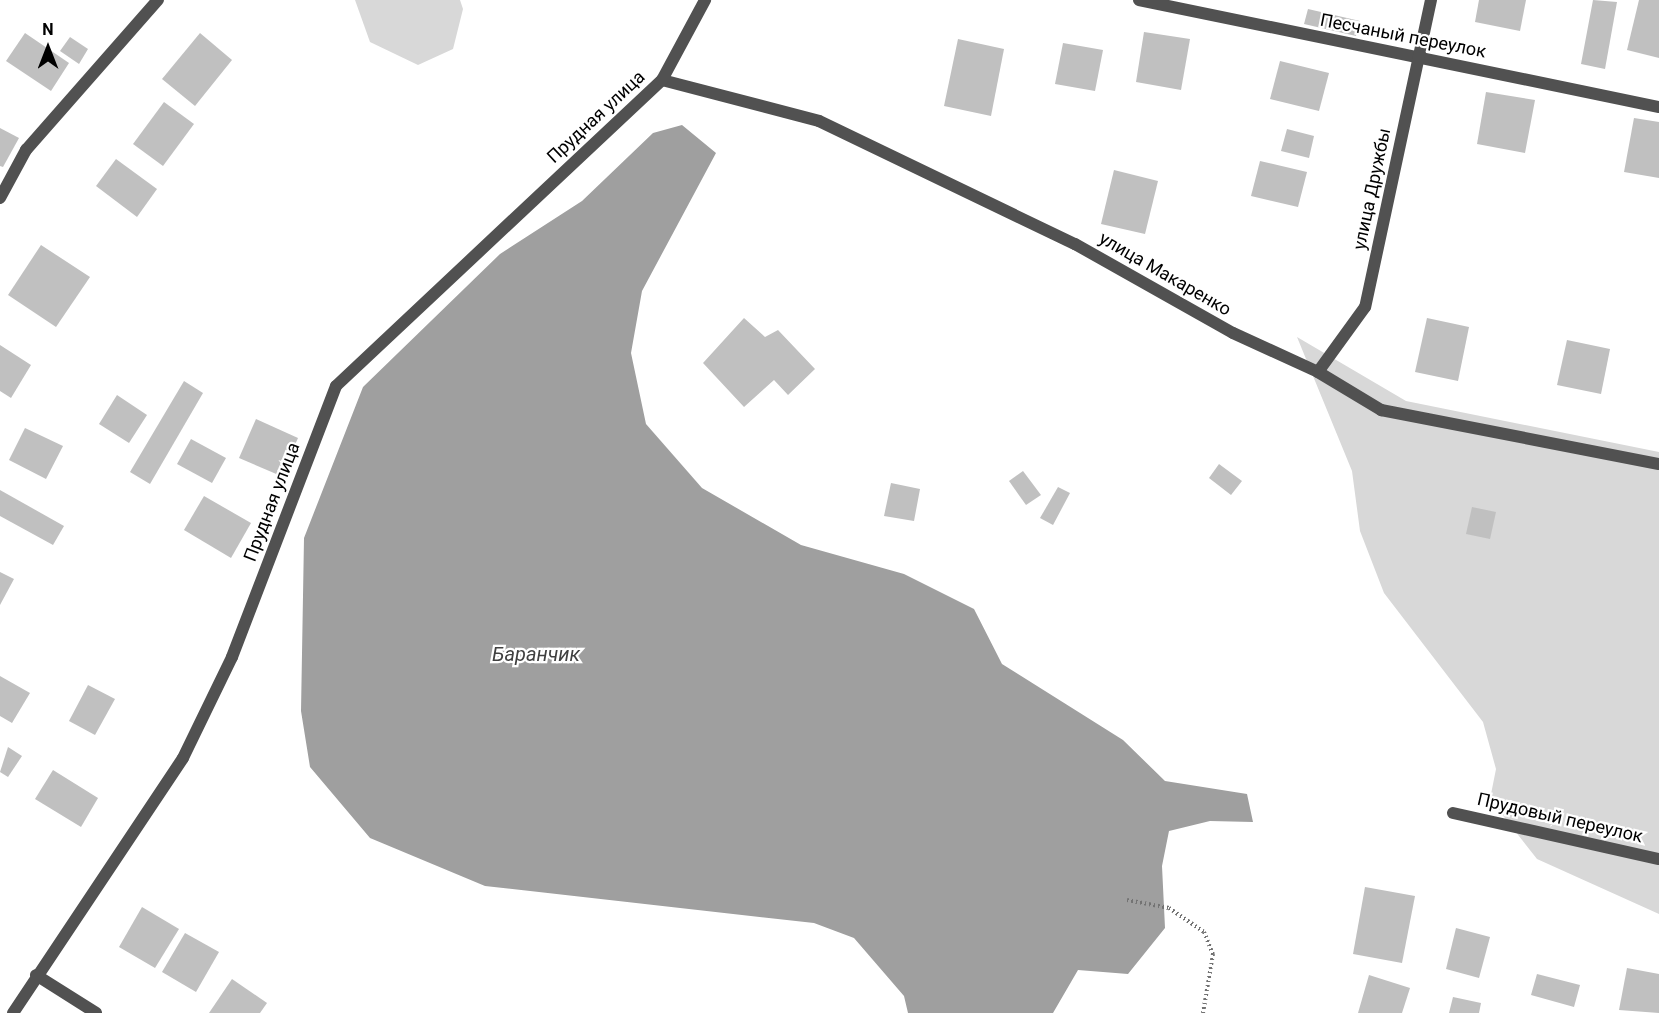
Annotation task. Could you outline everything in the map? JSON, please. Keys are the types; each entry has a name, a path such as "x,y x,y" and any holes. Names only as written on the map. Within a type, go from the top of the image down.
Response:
{"street":[{"path":"0,198 26,150 158,0"},
{"name":"Прудная улица","path":"13,1013 36,975 183,758 232,657 336,386 662,80 705,0"},
{"name":"Песчаный переулок","path":"1139,0 1659,107"},
{"name":"улица Дружбы","path":"1318,372 1365,307 1431,0"},
{"name":"улица Макаренко","path":"662,80 819,122 1034,223 1233,333 1318,372 1381,410 1659,464"},
{"name":"Прудовый переулок","path":"1453,813 1659,859"},
{"path":"36,975 96,1013"}],"path":[{"path":"1127,900 1169,908 1204,932 1213,954 1203,1013"}],"shaded area":[{"path":"355,0 460,0 463,9 453,49 418,65 370,42"},
{"path":"1297,337 1406,401 1659,452 1659,914 1537,859 1490,799 1496,769 1483,722 1384,593 1360,531 1352,471"}],"water":[{"name":"Баранчик","path":"682,125 716,153 642,291 631,353 646,424 702,488 801,545 904,574 974,609 1002,664 1123,740 1165,781 1247,794 1253,822 1210,821 1169,831 1162,866 1165,928 1128,974 1078,970 1053,1013 908,1013 904,996 854,938 814,923 485,886 370,838 310,767 301,711 304,538 363,387 500,254 582,201 653,133"}],"building":[{"path":"1479,0 1526,0 1520,31 1475,22"},
{"path":"1593,0 1617,2 1605,69 1581,64"},
{"path":"1639,0 1659,0 1659,58 1627,50"},
{"path":"1308,9 1360,21 1356,36 1304,24"},
{"path":"1144,32 1190,39 1181,90 1136,82"},
{"path":"25,33 69,63 51,91 6,61"},
{"path":"200,33 232,60 195,106 162,79"},
{"path":"70,37 88,49 79,64 60,51"},
{"path":"958,39 1004,49 991,116 944,106"},
{"path":"1063,43 1103,50 1095,91 1055,84"},
{"path":"1280,61 1329,73 1319,111 1270,99"},
{"path":"1486,92 1535,100 1525,153 1477,144"},
{"path":"164,102 194,124 163,166 133,144"},
{"path":"1634,118 1659,122 1659,178 1624,172"},
{"path":"0,128 19,138 3,167 0,166"},
{"path":"1287,129 1314,136 1309,158 1281,151"},
{"path":"116,159 157,189 137,217 96,186"},
{"path":"1260,161 1307,172 1298,207 1251,196"},
{"path":"1114,170 1158,181 1145,234 1101,224"},
{"path":"41,245 90,277 56,327 8,295"},
{"path":"744,318 765,337 778,330 815,369 788,395 774,380 744,407 703,363"},
{"path":"1427,318 1469,327 1458,381 1415,372"},
{"path":"1567,340 1610,349 1601,394 1557,385"},
{"path":"0,345 31,365 11,398 0,391"},
{"path":"184,381 203,393 150,484 130,472"},
{"path":"117,395 147,415 129,443 99,424"},
{"path":"256,419 298,438 281,476 239,458"},
{"path":"25,428 63,446 46,479 9,460"},
{"path":"191,439 226,458 212,483 177,464"},
{"path":"1219,464 1242,481 1231,495 1209,478"},
{"path":"1023,471 1041,495 1026,505 1009,481"},
{"path":"891,483 920,489 914,521 884,516"},
{"path":"1058,487 1070,493 1053,525 1040,518"},
{"path":"0,490 64,526 53,545 0,516"},
{"path":"204,496 251,523 231,558 184,530"},
{"path":"1472,507 1496,512 1490,539 1466,534"},
{"path":"0,572 14,579 0,605"},
{"path":"0,676 30,693 12,723 0,716"},
{"path":"88,685 115,699 95,735 69,721"},
{"path":"8,747 22,756 8,777 0,772"},
{"path":"53,770 98,798 81,827 35,799"},
{"path":"1365,887 1415,896 1402,963 1353,954"},
{"path":"142,907 179,929 155,968 119,947"},
{"path":"1456,928 1490,937 1479,978 1446,969"},
{"path":"185,933 219,952 196,992 162,972"},
{"path":"1627,968 1659,974 1659,1013 1619,1010"},
{"path":"1537,974 1580,985 1574,1007 1531,995"},
{"path":"1369,975 1410,988 1402,1013 1358,1013"},
{"path":"232,979 267,1003 260,1013 209,1013"},
{"path":"1453,997 1481,1003 1479,1013 1449,1013"}]}
